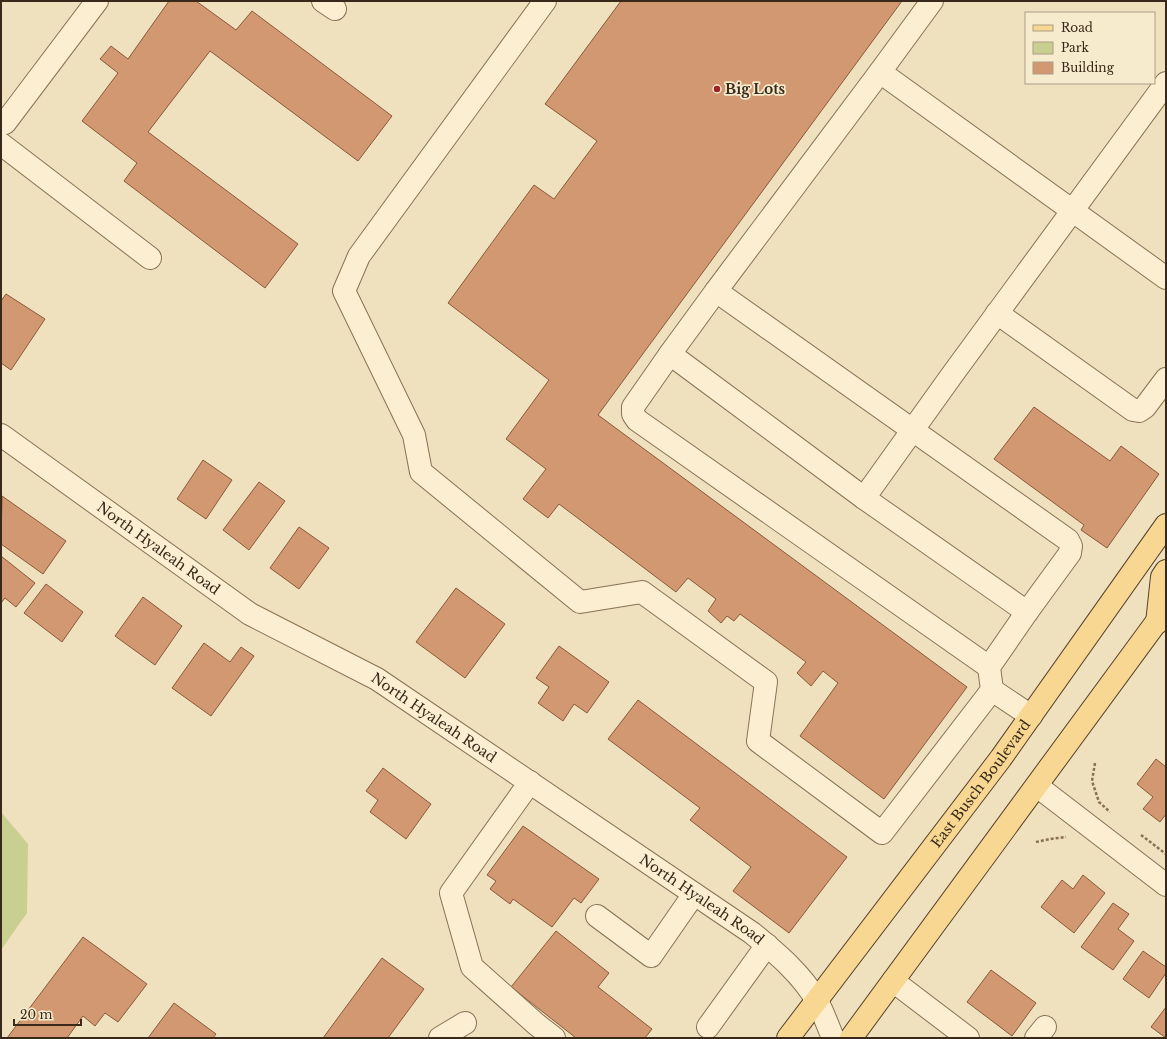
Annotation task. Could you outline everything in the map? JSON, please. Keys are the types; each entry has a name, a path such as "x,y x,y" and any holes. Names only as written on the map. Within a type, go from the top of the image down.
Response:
{"main road":[{"name":"East Busch Boulevard","path":"788,1038 1001,758 1166,524"},
{"path":"851,1038 1037,786 1163,621 1162,577 1166,571"}],"street":[{"path":"1,124 5,123 97,1"},
{"path":"545,1 359,256 344,291 414,435 421,472 580,602 642,592 766,682 758,741 882,833 992,690 989,667 1070,553 1071,546 1068,540 716,291"},
{"path":"932,1 670,354 633,407 633,414 637,420 989,667"},
{"path":"880,72 1166,278"},
{"path":"864,498 997,313 1166,83"},
{"path":"1,144 150,258"},
{"path":"997,313 1132,410 1138,411 1145,407 1166,379"},
{"path":"670,354 864,498 1027,612"},
{"name":"North Hyaleah Road","path":"1,435 250,614 378,678 752,933 792,968 804,982 817,1001 833,1038"},
{"path":"992,690 1031,716"},
{"path":"530,782 451,893 472,967 554,1038"},
{"path":"1037,786 1166,885"},
{"path":"597,916 651,956 694,894"},
{"path":"708,1027 766,945"},
{"path":"893,981 968,1038"},
{"path":"440,1038 466,1023"}],"path":[{"path":"1095,763 1092,781 1099,802 1115,816"},
{"path":"1138,833 1166,854"}],"green space":[{"path":"1,812 28,844 27,913 1,950"}],"building":[{"path":"169,1 196,1 236,30 252,11 392,116 358,161 210,51 148,132 298,244 265,288 124,181 137,163 82,121 118,73 100,59 111,46 128,59"},
{"path":"621,1 902,1 598,415 967,687 884,799 800,736 838,683 823,671 811,686 797,673 806,662 740,614 734,621 727,616 721,623 708,611 716,599 688,578 676,592 559,504 548,518 523,499 546,469 506,439 549,380 448,303 534,185 554,199 597,141 545,104"},
{"path":"6,294 45,319 11,370 1,363 1,301"},
{"path":"1034,407 1110,461 1121,446 1159,474 1107,548 1081,530 1084,525 994,459"},
{"path":"203,460 232,480 206,519 177,499"},
{"path":"259,482 285,501 249,550 223,530"},
{"path":"2,496 66,541 43,574 1,544"},
{"path":"299,527 329,548 299,589 270,568"},
{"path":"1,556 35,583 16,607 5,598 1,603"},
{"path":"46,584 83,612 62,642 24,613"},
{"path":"456,588 505,624 465,678 416,642"},
{"path":"143,597 182,626 155,665 115,636"},
{"path":"204,643 230,662 241,647 254,656 211,716 172,688"},
{"path":"559,646 609,682 587,713 574,704 563,721 538,703 549,687 536,678"},
{"path":"638,700 847,857 789,933 733,891 751,867 690,820 700,808 608,739"},
{"path":"1156,759 1166,767 1166,814 1160,822 1143,809 1153,797 1137,784"},
{"path":"383,768 431,804 406,839 370,812 378,800 366,791"},
{"path":"523,826 599,879 581,903 574,898 552,927 513,899 510,904 490,889 496,881 487,875"},
{"path":"1083,875 1105,893 1074,933 1041,907 1062,880 1073,889"},
{"path":"1113,903 1129,914 1118,929 1134,941 1113,970 1081,947"},
{"path":"556,931 609,973 598,987 652,1029 645,1038 576,1038 511,987"},
{"path":"83,937 147,984 118,1022 105,1013 95,1026 83,1016 67,1038 7,1038"},
{"path":"1143,951 1166,967 1166,973 1149,998 1123,979"},
{"path":"382,958 424,989 388,1038 323,1038"},
{"path":"991,970 1036,1003 1012,1036 967,1002"},
{"path":"174,1003 216,1034 213,1038 148,1038"},
{"path":"1166,1007 1166,1038 1151,1027"}],"place":[{"name":"Big Lots","path":"717,89"}]}
